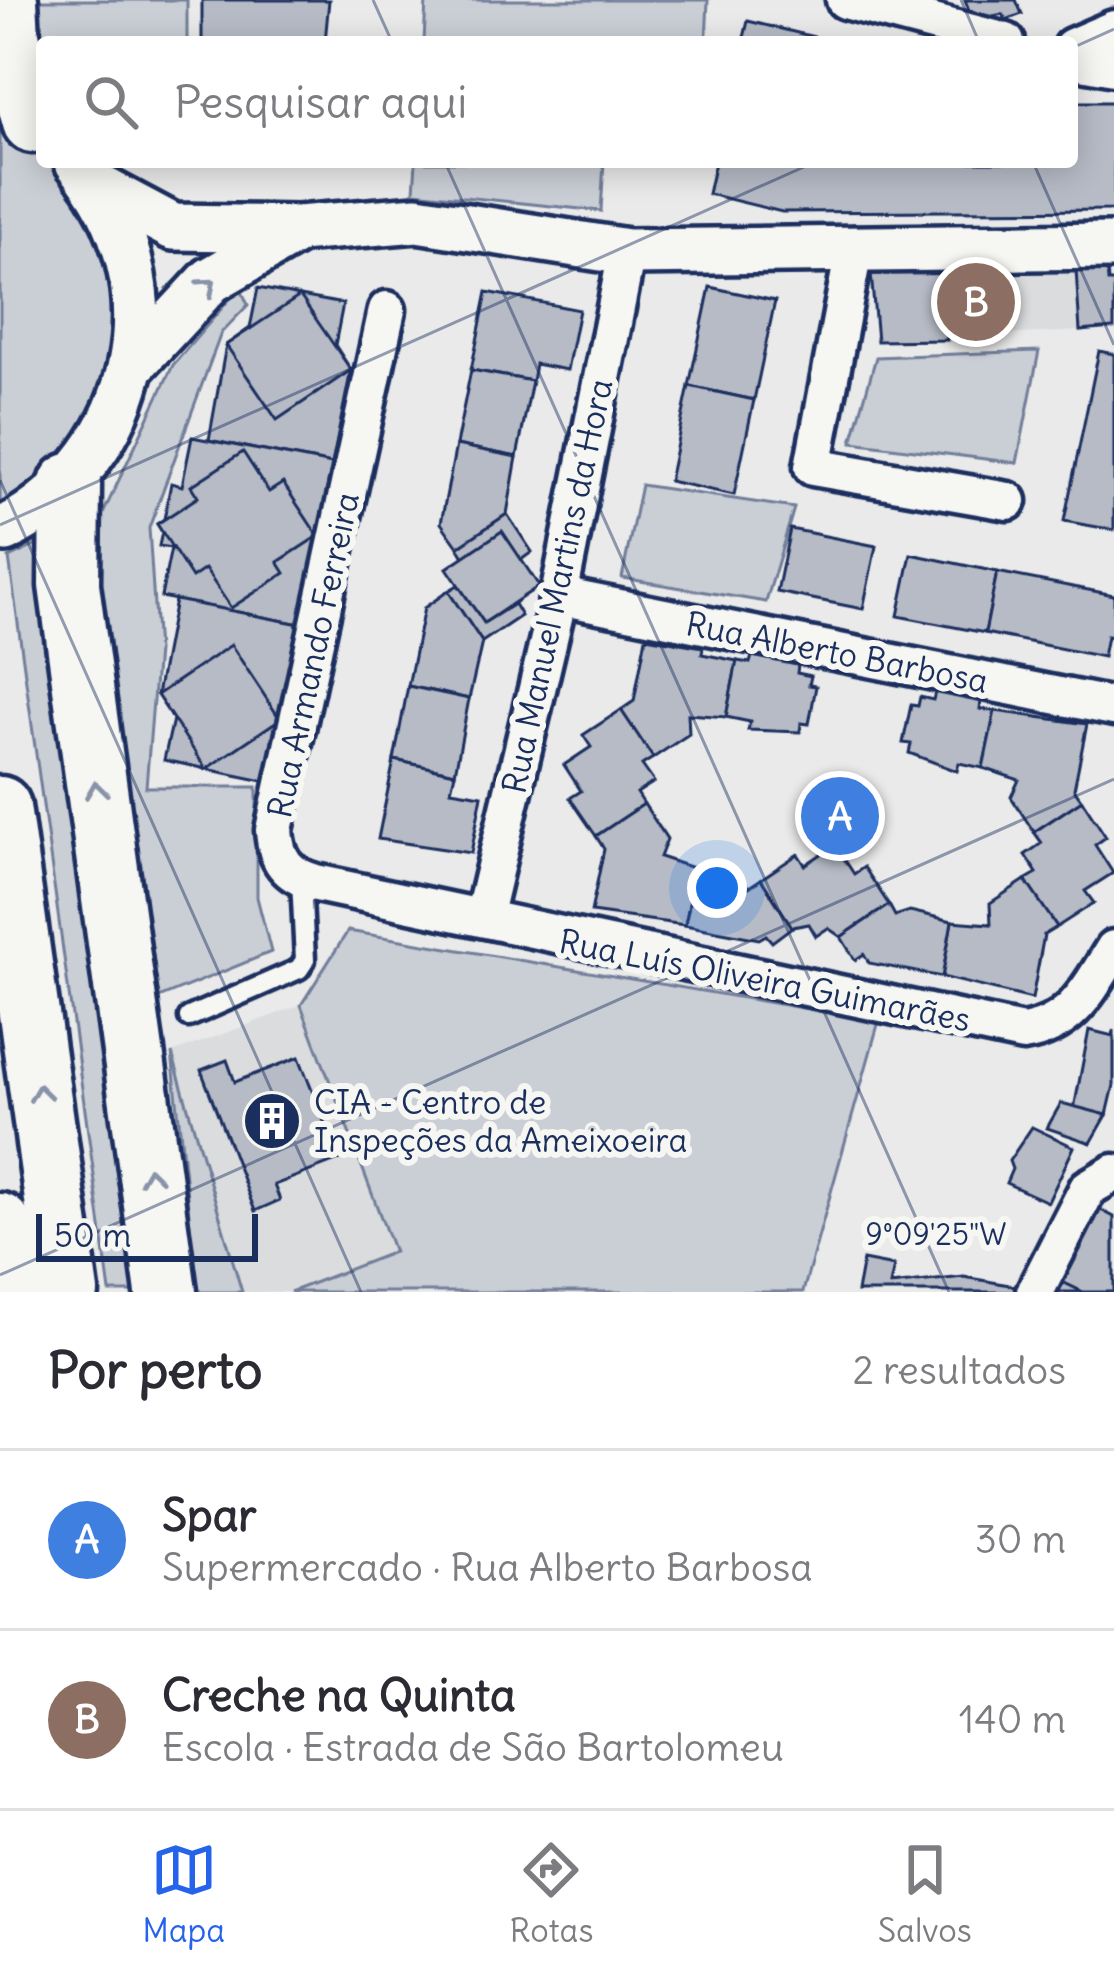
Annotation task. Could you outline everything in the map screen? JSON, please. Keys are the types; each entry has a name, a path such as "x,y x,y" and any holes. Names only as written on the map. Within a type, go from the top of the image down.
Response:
{"highway":[{"path":"7,0 25,119"},
{"path":"70,484 68,585 166,1292"},
{"path":"0,807 68,1292"},
{"path":"0,1224 10,1292"}],"street":[{"path":"845,0 983,36"},
{"path":"1078,44 1114,29"},
{"path":"1078,60 1114,67"},
{"path":"88,174 173,227 298,229 422,220 627,252 855,245 1114,246"},
{"path":"6,529 70,484 99,448 121,407 134,363 138,317 134,271 120,227 88,174"},
{"path":"134,363 211,280 298,229"},
{"path":"855,245 813,467 1008,501"},
{"name":"Rua Manuel Martins da Hora","path":"483,918 560,596 627,252"},
{"name":"Rua Armando Ferreira","path":"301,879 276,852 274,830 387,310"},
{"name":"Rua Alberto Barbosa","path":"560,596 1114,707"},
{"path":"301,879 483,918"},
{"name":"Rua Luís Oliveira Guimarães","path":"483,918 1023,1033 1048,1029 1082,999 1114,949"},
{"path":"1035,1292 1088,1188 1114,1173"}],"lane":[{"path":"189,1017 299,969 305,959 301,879"}],"shaded area":[{"path":"34,0 187,0 187,36 38,36"},
{"path":"426,0 708,0 706,36 424,36"},
{"path":"0,131 36,155 36,168 52,168 86,210 107,261 114,316 107,371 86,423 50,469 0,505"},
{"path":"416,168 604,168 601,211 414,192"},
{"path":"1076,270 1080,331 877,341 944,271"},
{"path":"240,287 248,305 221,333 149,528 157,651 146,787 257,787 257,897 271,952 159,998 113,686 100,569 101,518 173,365"},
{"path":"1039,351 1017,463 852,442 876,357"},
{"path":"641,485 794,508 766,602 622,578"},
{"path":"41,543 150,1292 110,1292 9,558"},
{"path":"348,931 879,1021 803,1292 290,1292 394,1252 301,1005"},
{"path":"301,1005 394,1252 290,1292 242,1292 172,1053"},
{"path":"172,1053 242,1292 197,1292"}],"building":[{"path":"202,0 329,0 326,36 202,36"},
{"path":"965,0 1016,0 1022,14 1006,20 1003,14 973,20"},
{"path":"748,21 810,36 744,36"},
{"path":"1078,102 1114,102 1114,210 782,212 708,194 714,168 1078,168"},
{"path":"1107,268 1108,282 1114,282 1114,328 1080,331 1076,270"},
{"path":"944,271 947,340 877,341 871,273"},
{"path":"710,287 775,301 754,400 689,386"},
{"path":"258,288 343,304 335,345 351,370 332,464 209,440 226,345 250,328"},
{"path":"487,292 579,310 567,370 535,364 532,381 471,370"},
{"path":"300,296 351,370 277,420 226,345"},
{"path":"1099,351 1114,354 1114,530 1064,521"},
{"path":"471,370 532,381 517,457 456,445"},
{"path":"689,386 754,400 734,495 669,481"},
{"path":"192,437 332,464 300,624 161,597 171,548 159,546 162,532 157,524 164,519 171,483 182,486"},
{"path":"456,445 517,457 507,514 458,547 441,523"},
{"path":"243,452 269,492 283,483 318,536 278,562 285,573 231,608 205,569 192,578 157,524 198,497 191,486"},
{"path":"507,514 532,552 521,560 502,531 464,557 458,547"},
{"path":"790,529 876,546 863,609 777,592"},
{"path":"502,531 539,586 484,623 447,568"},
{"path":"911,554 997,572 985,633 898,616"},
{"path":"997,572 1114,595 1114,637 1107,636 1103,657 985,633"},
{"path":"458,585 484,623 514,604 521,616 482,642 448,591"},
{"path":"448,591 482,642 469,699 408,686 424,608"},
{"path":"175,600 300,624 268,782 164,760 173,719 157,695"},
{"path":"646,637 703,647 702,654 737,661 726,717 688,714 689,734 653,758 621,710 634,701"},
{"path":"231,645 280,719 206,769 157,695"},
{"path":"752,656 798,664 797,673 811,676 809,685 816,686 809,724 801,723 800,732 748,730 750,722 726,717 737,661 750,663"},
{"path":"408,686 469,699 455,773 394,760"},
{"path":"935,692 981,701 980,709 995,711 983,768 959,763 957,771 909,753 911,744 903,743 911,705 918,706 920,697 933,700"},
{"path":"621,710 653,758 642,765 654,782 637,793 644,804 596,836 570,798 581,791 564,765 591,747 583,735"},
{"path":"995,711 1087,724 1074,789 1082,800 1034,832 1011,797 1019,780 983,768"},
{"path":"394,760 455,773 451,790 482,795 471,853 378,839"},
{"path":"1082,800 1106,837 1095,845 1113,873 1085,891 1094,903 1057,927 1025,880 1037,873 1025,855 1042,843 1034,832"},
{"path":"644,804 667,839 660,857 696,869 685,925 591,912 604,849 596,836"},
{"path":"835,845 854,874 864,867 889,905 841,937 828,928 816,936 809,924 792,927 761,879 798,854 805,865"},
{"path":"696,869 739,878 749,887 761,879 792,927 772,942 766,935 759,939 685,925"},
{"path":"1025,880 1057,927 1044,935 1032,999 942,977 952,921 991,924 990,903"},
{"path":"889,905 895,916 910,911 952,921 942,977 869,963 864,954 855,960 841,937"},
{"path":"1089,1030 1113,1036 1114,1030 1114,1085 1107,1115 1074,1109"},
{"name":"CIA - Centro de Inspeções da Ameixoeira","path":"299,1057 339,1160 274,1185 280,1200 255,1211 201,1070 227,1060 235,1082"},
{"path":"1061,1103 1107,1115 1091,1143 1047,1128"},
{"path":"1032,1127 1074,1147 1048,1202 1006,1183 1012,1169 1009,1161"},
{"path":"1095,1207 1114,1217 1114,1292 1083,1292 1060,1281"},
{"path":"863,1260 894,1266 890,1285 964,1277 1021,1287 1020,1292 857,1292"},
{"path":"1060,1281 1083,1292 1056,1292"}],"place":[{"name":"Creche na Quinta","path":"976,302"},
{"name":"Spar","path":"840,816"},
{"name":"CIA - Centro de Inspeções da Ameixoeira","path":"272,1121"}]}
